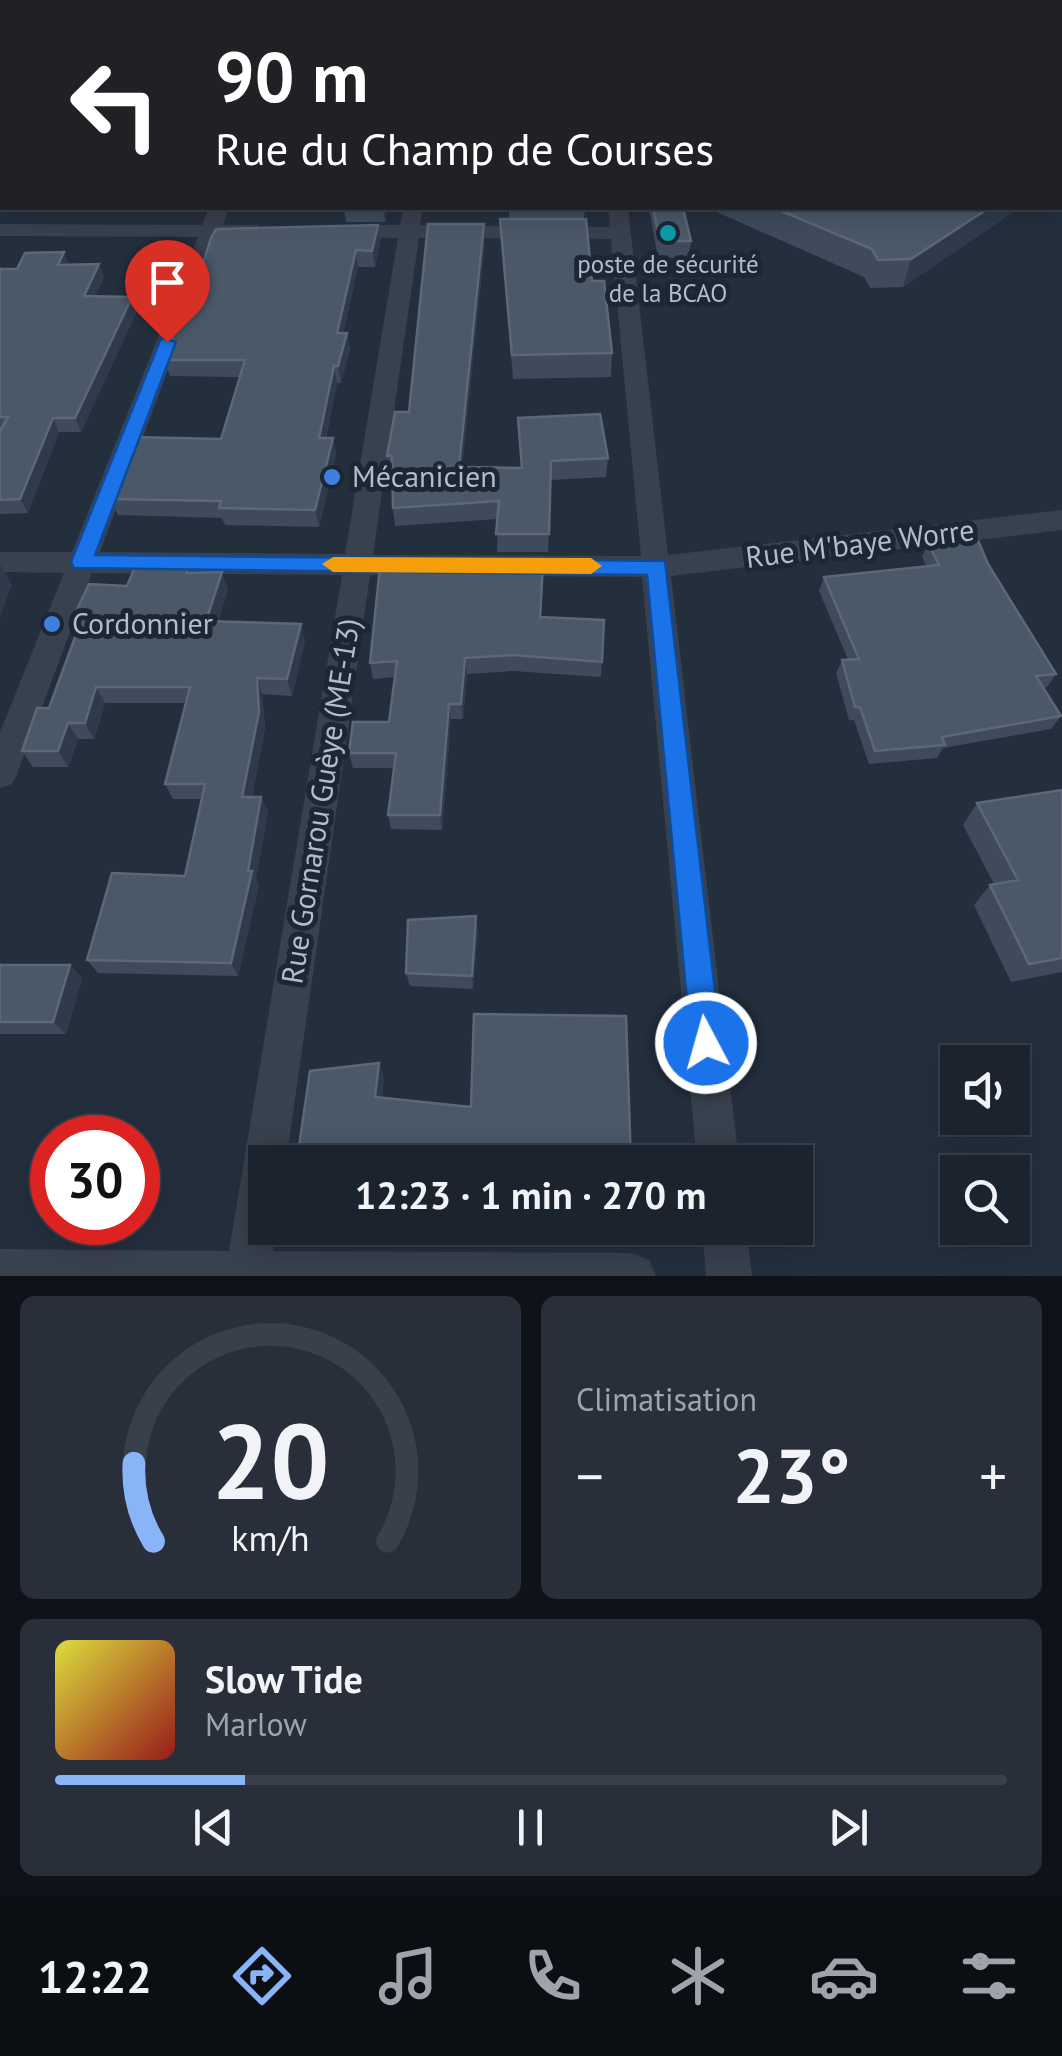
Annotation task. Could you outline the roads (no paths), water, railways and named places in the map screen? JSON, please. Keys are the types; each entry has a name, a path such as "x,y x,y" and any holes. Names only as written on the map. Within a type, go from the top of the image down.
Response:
{"street":[{"path":"0,228 215,219 270,231"},
{"path":"0,774 215,219"},
{"path":"310,231 411,220 619,220 716,1145"},
{"name":"Rue Gornarou Guèye (ME-13)","path":"248,1275 411,220"},
{"name":"Rue M'baye Worre","path":"0,562 658,567 1062,520"},
{"path":"726,1245 729,1276"},
{"path":"0,1272 633,1276"}],"place":[{"name":"poste de sécurité de la BCAO","path":"668,233"},
{"name":"Mécanicien","path":"332,477"},
{"name":"Cordonnier","path":"52,624"}]}
